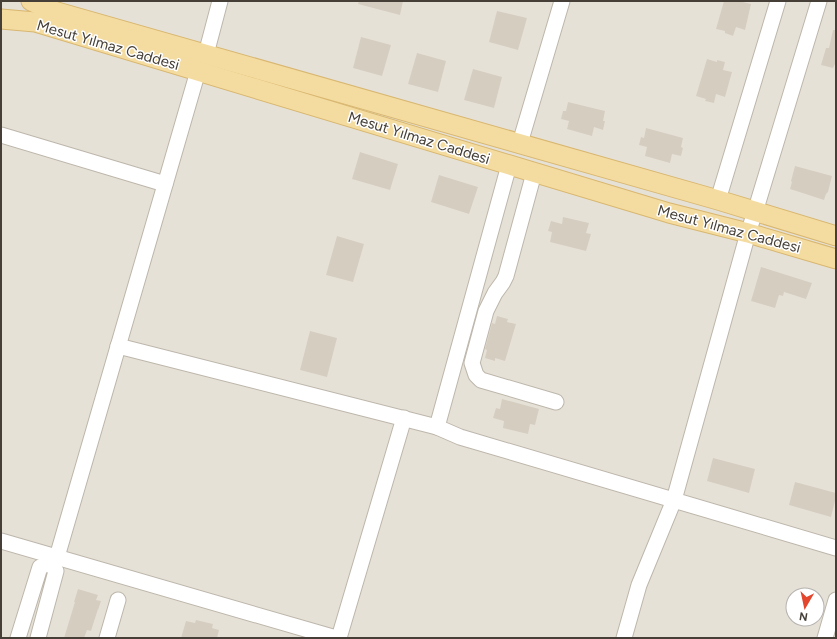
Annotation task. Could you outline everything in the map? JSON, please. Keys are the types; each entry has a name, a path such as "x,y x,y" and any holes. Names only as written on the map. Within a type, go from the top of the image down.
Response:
{"main road":[{"name":"Mesut Yılmaz Caddesi","path":"30,1 50,10 520,143 718,200 836,236"},
{"name":"Mesut Yılmaz Caddesi","path":"1,19 35,22 669,213 836,259"}],"street":[{"path":"206,54 220,1"},
{"path":"520,143 562,1"},
{"path":"718,200 778,1"},
{"path":"624,638 640,585 674,500 748,234 820,1"},
{"path":"57,557 198,71"},
{"path":"1,135 165,184"},
{"path":"437,427 509,165"},
{"path":"534,173 506,276 486,311 472,363 476,375 481,380 556,402"},
{"path":"118,346 437,427 460,437 836,548"},
{"path":"339,638 404,418"},
{"path":"1,541 336,638"},
{"path":"18,638 40,567 42,565 50,564 56,571 38,638"},
{"path":"107,638 118,600"},
{"path":"825,638 836,600"}],"shaded area":[{"path":"1,1 836,1 836,638 1,638"}],"building":[{"path":"359,1 403,1 400,15 358,4"},
{"path":"724,1 743,1 751,4 745,30 736,27 733,36 725,33 725,31 716,29"},
{"path":"497,11 527,18 518,50 489,42"},
{"path":"833,30 836,30 836,64 833,68 821,65 826,48 829,48"},
{"path":"361,37 391,45 382,76 353,68"},
{"path":"417,53 446,61 438,92 408,84"},
{"path":"707,59 717,62 717,60 725,62 723,70 732,72 725,97 716,94 714,103 705,101 706,99 696,96"},
{"path":"473,69 502,77 494,108 464,100"},
{"path":"568,102 605,111 603,130 594,127 592,136 567,129 569,121 561,119 563,111 566,111"},
{"path":"646,128 683,138 681,156 672,154 670,163 645,156 647,147 639,145 641,137 644,138"},
{"path":"360,152 398,164 390,190 352,179"},
{"path":"795,166 832,176 828,192 824,200 790,189"},
{"path":"439,175 478,187 469,214 431,202"},
{"path":"563,217 589,223 586,233 591,234 586,251 550,242 552,232 548,231 551,221 562,224"},
{"path":"337,236 364,244 353,282 326,275"},
{"path":"761,267 812,283 806,299 784,292 783,296 779,295 775,308 751,301"},
{"path":"497,316 508,319 507,322 516,324 505,361 495,358 495,361 485,358 487,350 485,349 492,323 495,324"},
{"path":"310,331 337,338 327,377 300,370"},
{"path":"502,399 539,409 535,425 530,424 528,434 503,428 504,421 493,418 496,408 500,409"},
{"path":"713,458 755,469 749,493 707,481"},
{"path":"795,482 836,493 831,517 789,505"},
{"path":"78,589 98,595 96,600 101,601 91,631 87,630 84,638 64,638 75,602"},
{"path":"196,620 213,624 212,628 219,630 217,638 181,638 186,621 195,623"}]}
